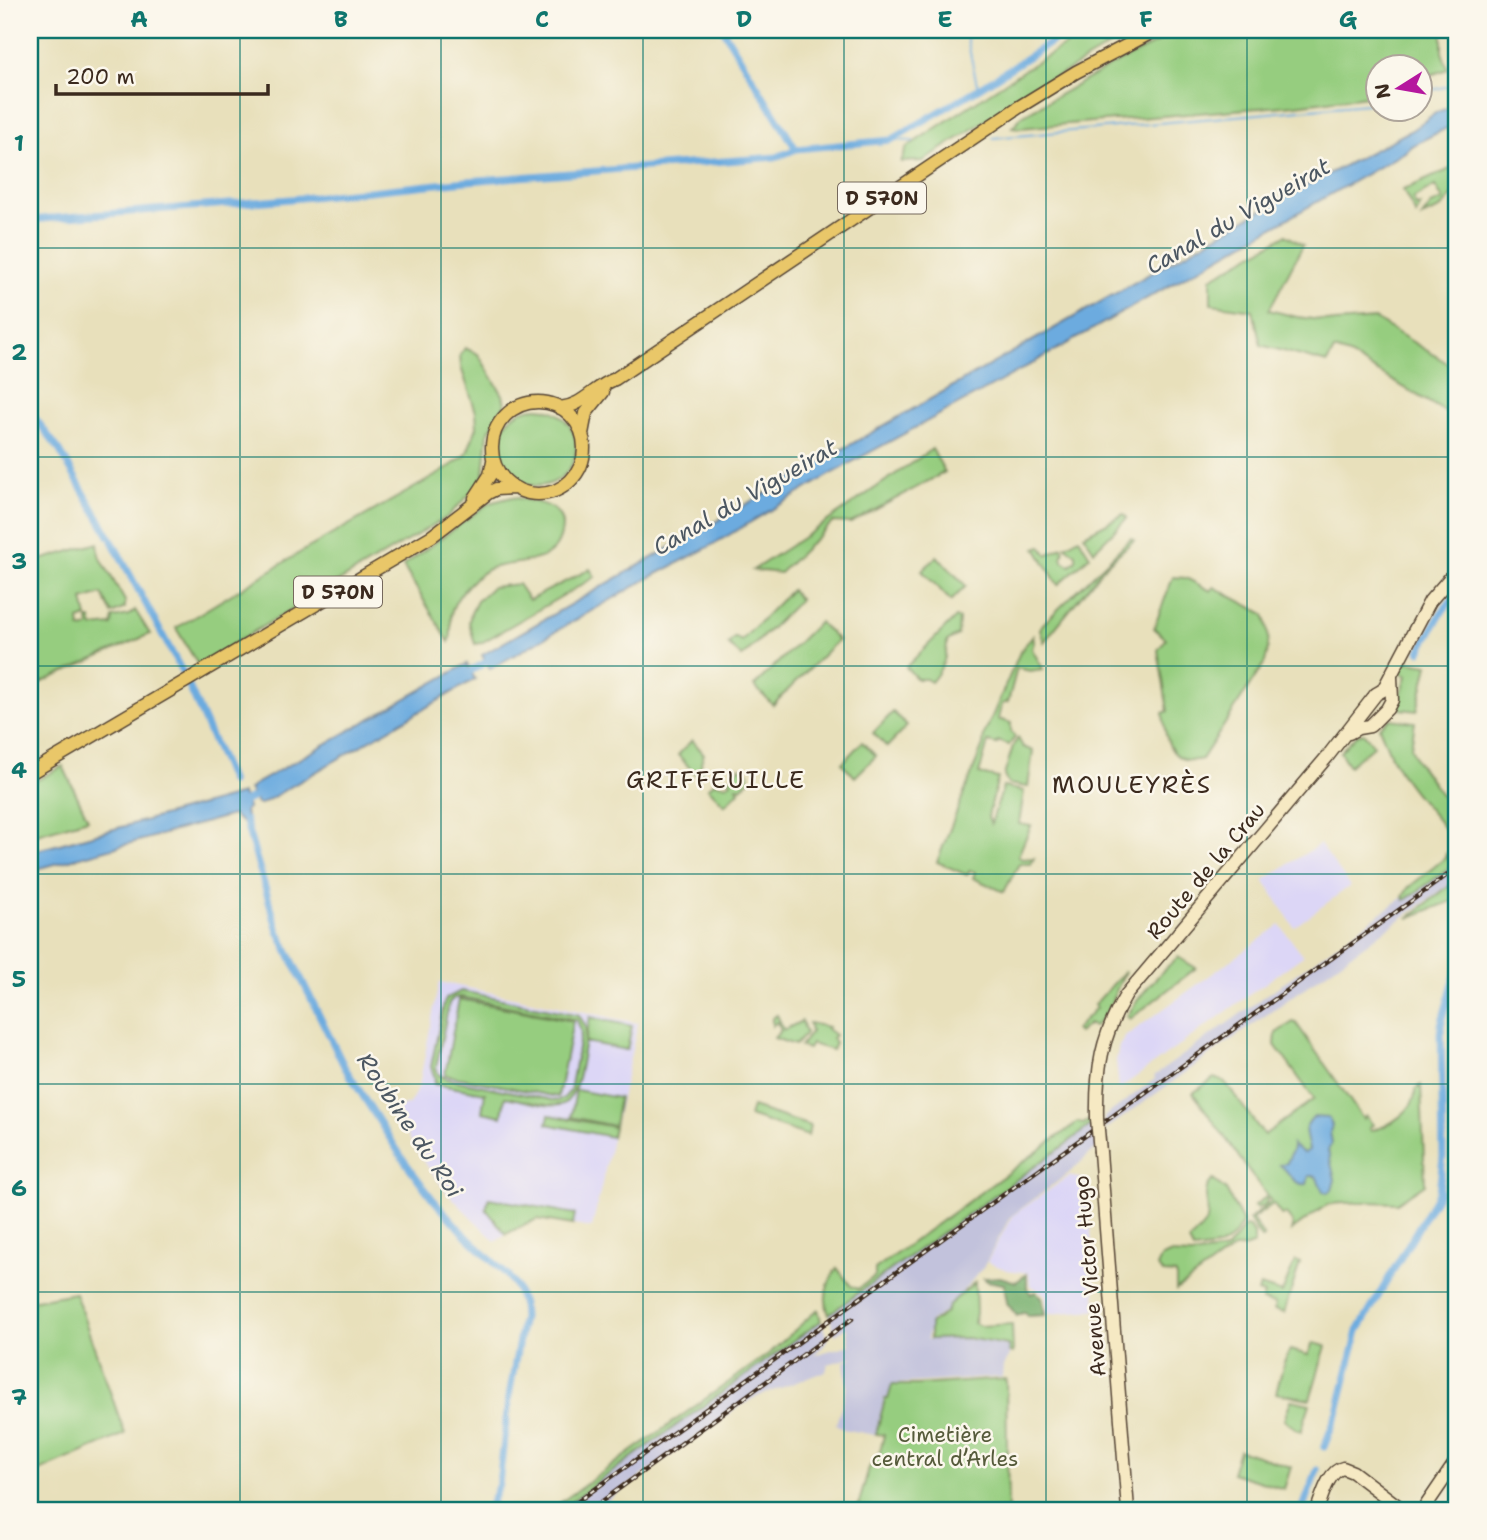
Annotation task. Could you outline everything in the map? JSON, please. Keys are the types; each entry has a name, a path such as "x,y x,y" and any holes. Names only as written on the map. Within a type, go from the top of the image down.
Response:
{"main road":[{"name":"D 570N","path":"560,408 580,403 605,383 615,379 1019,107 1086,66 1156,30"},
{"name":"D 570N","path":"582,434 586,413 615,379"},
{"path":"532,402 560,408 571,417 582,434 584,447 581,463 567,484 543,494 532,494 514,488 502,477 493,459 494,436 504,417 532,402"},
{"name":"D 570N","path":"469,507 490,475 493,459"},
{"name":"D 570N","path":"30,773 432,536 496,489 514,488"},
{"name":"Route de la Crau","path":"1104,1038 1126,995 1346,734 1362,723 1376,694 1387,693 1391,673 1430,601 1457,570"},
{"name":"Avenue Victor Hugo","path":"1104,1038 1097,1078 1097,1119 1128,1510"},
{"path":"1423,1510 1457,1460"},
{"path":"1317,1510 1329,1481 1340,1468 1353,1472 1403,1510"},
{"path":"1441,1486 1457,1477"}],"shaded area":[{"path":"1320,844 1350,886 1294,927 1264,880"},
{"path":"1453,866 1457,870 1457,879 1105,1130 1104,1117 1155,1079 1154,1076 1403,897 1406,900"},
{"path":"1280,925 1303,956 1119,1089 1116,1061 1119,1046 1126,1036"},
{"path":"439,982 638,1023 592,1228 537,1219 518,1226 495,1241 447,1193 416,1151 395,1109 409,1104 419,1086"},
{"path":"1092,1124 1093,1138 1105,1130 1106,1142 1010,1217 983,1268 944,1312 931,1321 927,1339 967,1339 1008,1346 1009,1356 1003,1366 1002,1377 892,1384 887,1398 884,1398 875,1435 842,1429 836,1424 847,1387 844,1362 854,1357 828,1364 826,1371 754,1398 734,1410 594,1510 559,1510 821,1321 828,1339 813,1355 850,1345 847,1328 835,1335 829,1314"},
{"path":"1069,1176 1083,1179 1088,1187 1096,1310 1048,1314 1045,1294 1030,1285 1029,1273 1007,1270 987,1262 1012,1216"}],"green space":[{"path":"1091,30 1136,30 1011,104 923,161 901,162 907,147 1027,68"},
{"path":"1186,30 1442,30 1442,52 1448,69 1434,74 1434,52 1364,52 1364,96 1295,105 1012,127 1022,116 1144,49"},
{"path":"1457,166 1457,191 1440,209 1422,217 1431,205 1443,200 1435,186 1413,199 1416,206 1421,205 1416,215 1403,190"},
{"path":"1286,235 1303,245 1269,310 1336,322 1375,319 1457,369 1457,427 1449,424 1447,413 1349,355 1334,350 1327,363 1261,345 1253,310 1211,304 1211,278"},
{"path":"465,348 478,354 503,395 505,404 488,433 484,474 477,487 447,517 198,665 176,628 301,552 442,472 466,455 477,427 476,412 461,367 460,355"},
{"path":"529,408 545,408 559,414 570,425 576,439 576,455 570,469 559,480 545,486 529,486 515,480 504,469 498,455 498,439 504,425 515,414"},
{"path":"932,449 945,472 851,523 833,522 780,573 753,570 810,533"},
{"path":"512,497 543,504 557,512 562,527 559,540 546,556 491,568 473,580 454,606 449,642 403,566 489,503"},
{"path":"1124,514 1127,518 1094,551 1084,535"},
{"path":"1079,538 1090,556 1058,585 1036,548 1041,546 1047,555 1062,547 1063,561 1070,565 1076,560 1076,554 1065,546"},
{"path":"1131,538 1134,540 1105,566 1044,642 1041,626"},
{"path":"98,543 99,555 125,601 125,608 112,614 102,594 83,600 87,617 79,620 80,629 89,627 88,619 91,619 93,627 112,625 113,618 129,615 135,610 150,634 38,684 30,650 30,563"},
{"path":"937,556 966,586 951,601 922,571"},
{"path":"590,569 595,577 475,644 469,622 471,613 477,601 492,587 518,584 529,600"},
{"path":"1173,577 1186,578 1211,591 1214,587 1264,614 1267,626 1265,662 1202,759 1182,759 1171,748 1165,731 1163,713 1168,711 1158,650 1166,639 1154,628"},
{"path":"791,590 800,600 742,657 728,644 735,637 741,641"},
{"path":"955,618 959,619 958,635 947,641 945,658 938,673 931,682 917,679 906,667"},
{"path":"819,622 838,640 773,705 754,686"},
{"path":"1033,635 1032,649 1043,669 1030,671 1017,668 1008,702 1002,704 998,719 1011,723 1011,731 1015,737 1009,745 998,741 997,744 988,742 979,774 998,778 988,817 991,824 1003,787 1024,791 1019,824 1031,826 1018,856 1022,859 1034,858 1031,864 1019,864 1004,892 973,878 975,872 970,870 967,875 937,862 983,745 984,735 1020,652"},
{"path":"1403,661 1428,665 1417,711 1401,709 1397,704 1397,696 1401,694 1407,676 1398,671"},
{"path":"893,712 907,726 887,747 873,733"},
{"path":"1389,719 1415,722 1411,747 1416,760 1457,817 1457,847 1403,778 1394,762 1379,727"},
{"path":"1363,733 1374,745 1349,766 1340,752 1356,735"},
{"path":"1018,738 1023,747 1033,751 1028,787 1008,784 1004,776"},
{"path":"692,740 704,754 701,762 703,773 699,778 678,755"},
{"path":"862,742 876,756 855,777 842,763"},
{"path":"63,766 88,819 30,836 30,784"},
{"path":"740,767 749,773 749,780 741,788 737,787 739,791 725,805 708,788 715,782 723,785 731,782 729,779"},
{"path":"1446,854 1453,866 1405,900 1403,897 1408,888 1445,858"},
{"path":"1455,881 1455,900 1408,918"},
{"path":"1178,957 1196,968 1130,1019 1127,1016 1144,992"},
{"path":"1125,971 1106,1014 1094,1027 1089,1024 1078,1033 1075,1030"},
{"path":"461,991 579,1015 586,1032 579,1074 572,1095 560,1105 505,1097 502,1116 482,1112 485,1093 434,1084 431,1067 447,998","holes":["461,997 577,1020 581,1032 570,1091 557,1101 448,1079 439,1075 436,1068 449,1003 454,998"]},
{"path":"459,999 573,1021 558,1097 445,1075"},
{"path":"777,1015 784,1030 802,1021 806,1033 795,1045 774,1038 781,1030 777,1022 772,1026 772,1018"},
{"path":"590,1017 632,1026 627,1050 585,1042"},
{"path":"1293,1022 1363,1119 1366,1116 1373,1125 1369,1127 1371,1130 1385,1126 1400,1116 1411,1104 1415,1090 1421,1085 1425,1184 1397,1203 1328,1204 1291,1231 1293,1223 1286,1214 1282,1216 1273,1204 1252,1219 1264,1237 1261,1238 1249,1220 1271,1201 1268,1197 1265,1205 1257,1208 1254,1206 1267,1196 1193,1093 1214,1078 1225,1082 1264,1135 1314,1099 1275,1045 1276,1033"},
{"path":"809,1023 828,1027 835,1035 832,1038 835,1043 832,1050 811,1044 808,1049 800,1046 811,1032"},
{"path":"576,1090 619,1098 614,1126 571,1117"},
{"path":"752,1107 810,1126 808,1136 749,1116"},
{"path":"549,1115 614,1127 612,1137 547,1124"},
{"path":"1091,1119 1092,1124 1066,1144 829,1314 827,1290 837,1268 851,1286 858,1289 875,1276 875,1269 1078,1122 1083,1124"},
{"path":"1213,1180 1226,1190 1243,1222 1232,1238 1223,1245 1193,1250 1189,1242 1207,1219 1206,1194"},
{"path":"489,1198 575,1214 573,1225 537,1219 506,1234 486,1209"},
{"path":"1245,1226 1254,1233 1254,1244 1234,1248 1176,1290 1176,1274 1163,1273 1157,1267 1161,1258 1169,1254 1191,1255 1226,1250"},
{"path":"1295,1261 1300,1263 1284,1313 1274,1310 1275,1304 1262,1301 1264,1294 1258,1292 1260,1286 1282,1293"},
{"path":"1027,1274 1027,1288 1031,1294 1036,1292 1042,1298 1045,1315 1028,1316 1025,1312 1017,1316 1007,1303 1004,1284 984,1278 1000,1277 1016,1282"},
{"path":"975,1282 974,1323 980,1326 1012,1324 1013,1353 1009,1352 1008,1345 967,1338 930,1339 930,1324 945,1313 950,1304"},
{"path":"75,1293 125,1434 30,1475 30,1301"},
{"path":"818,1309 821,1321 559,1510 550,1510 771,1352"},
{"path":"1313,1343 1326,1346 1310,1399 1276,1393 1290,1350 1308,1355"},
{"name":"Cimetière central d’Arles","path":"1006,1379 1008,1510 857,1510 869,1468 880,1451 884,1435 876,1434 885,1399 888,1399 892,1385"},
{"path":"1291,1400 1310,1404 1301,1432 1284,1420"},
{"path":"1239,1450 1291,1467 1284,1489 1232,1473"}],"water":[{"path":"1457,105 1457,123 1411,146 1405,152 994,385 850,463 707,548 490,669 482,655 1279,200 1423,122 1434,122 1434,114"},
{"path":"467,664 475,679 257,804 249,790 255,784"},
{"path":"242,794 248,808 245,810 247,826 232,815 30,871 30,852"},
{"path":"1313,1117 1328,1118 1332,1125 1332,1143 1328,1150 1335,1180 1332,1190 1327,1193 1323,1191 1316,1176 1309,1176 1307,1184 1298,1183 1280,1165 1287,1163 1292,1145 1304,1153 1309,1150 1305,1130"}],"waterway":[{"path":"723,30 796,149 891,140 1070,30"},
{"path":"965,30 978,89"},
{"path":"1434,90 1457,84"},
{"path":"993,138 1364,104"},
{"path":"891,140 913,141"},
{"path":"30,220 291,199 467,181 777,157 796,149"},
{"name":"Roubine du Roi","path":"30,411 60,451 109,536"},
{"name":"Roubine du Roi","path":"112,541 184,675 231,782"},
{"path":"1420,651 1441,613 1457,593"},
{"name":"Canal du Vigueirat","path":"464,675 493,658"},
{"name":"Canal du Vigueirat","path":"237,805 260,794"},
{"name":"Roubine du Roi","path":"245,820 278,931 344,1066 403,1159 432,1198 463,1233 509,1277 522,1304 523,1317 509,1397 499,1484 488,1510"},
{"path":"1324,1447 1338,1411 1358,1331 1439,1192 1443,1157 1441,1025 1457,969"},
{"path":"1302,1510 1317,1470"}],"railway":[{"path":"566,1510 1457,868"},
{"path":"590,1510 852,1319"}],"district":[{"name":"GRIFFEUILLE","path":"716,780"},
{"name":"MOULEYRÈS","path":"1132,785"}]}
